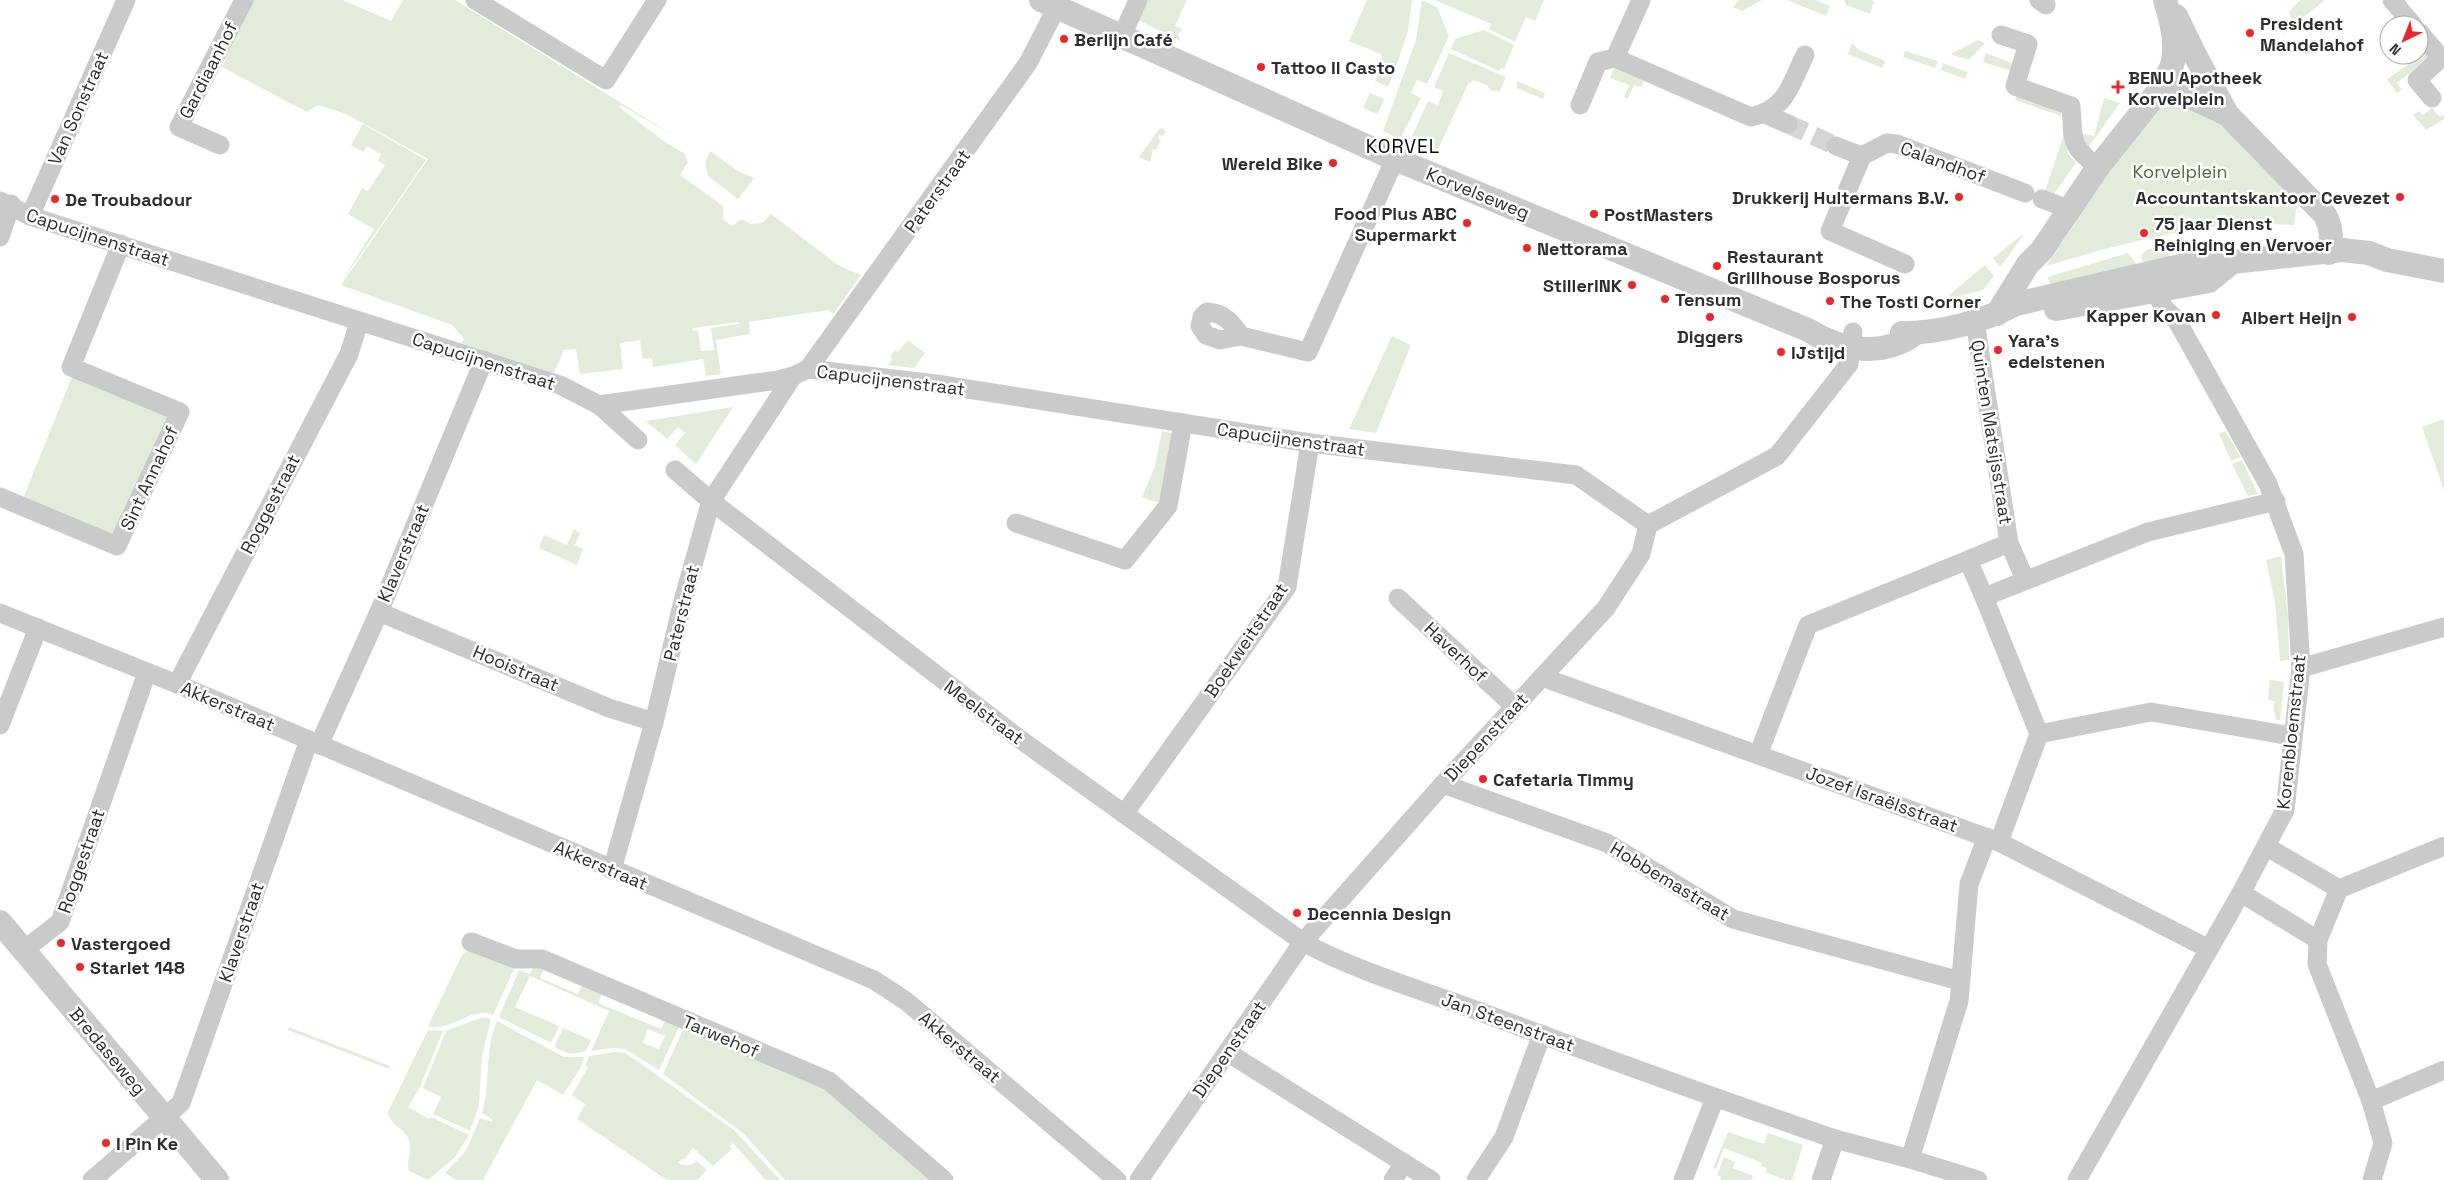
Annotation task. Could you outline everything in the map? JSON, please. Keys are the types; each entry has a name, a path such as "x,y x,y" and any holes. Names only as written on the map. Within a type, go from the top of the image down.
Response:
{"street":[{"name":"Van Sonstraat","path":"30,216 126,0"},
{"name":"Gardiaanhof","path":"220,145 179,127 244,0"},
{"path":"475,0 606,80 657,0"},
{"path":"1122,36 1138,0"},
{"path":"1615,58 1641,0"},
{"path":"1986,318 2028,264 2042,250 2098,167 2157,92 2169,72 2173,58 2173,35 2166,0"},
{"path":"2166,0 2227,114 2319,207 2330,223 2332,238 2329,253"},
{"path":"2392,0 2405,15"},
{"name":"Korvelseweg","path":"1049,4 1395,159 1808,330 1824,329 1853,341"},
{"name":"Paterstraat","path":"612,870 654,722 684,597 711,501 801,373 1028,63 1049,4"},
{"path":"2001,35 2028,44 2015,86 2071,106 2075,146 2081,155 2098,167"},
{"path":"2429,44 2441,58 2417,80 2432,98"},
{"path":"1580,105 1598,62 1615,58 1751,117 1765,114 1780,104 1804,54"},
{"path":"2157,92 2184,94 2227,114"},
{"path":"1765,114 1788,124"},
{"name":"Calandhof","path":"1862,156 1887,143 1897,144 2068,210"},
{"path":"1836,146 1862,156 1830,231 1905,264"},
{"path":"1241,336 1308,352 1395,159"},
{"name":"Capucijnenstraat","path":"5,202 30,216 560,385 599,405 654,399 801,373 936,384 1310,443 1576,475 1648,525"},
{"path":"0,237 5,202"},
{"name":"Sint Annahof","path":"0,497 117,546 180,412 71,367 121,244"},
{"path":"2042,250 2034,283 2048,304"},
{"path":"1648,525 1777,456 1849,364 1853,341 1916,333 1986,318 2016,304 2048,304 2177,276 2209,281 2232,262 2282,255 2329,253 2342,250 2369,252 2387,260 2444,271"},
{"path":"2176,319 2177,276"},
{"name":"Korenbloemstraat","path":"2077,1180 2267,847 2285,810 2301,668 2294,554 2276,501 2176,319 2165,309 2149,283"},
{"name":"Quinten Matsijsstraat","path":"1986,318 2009,542 2025,579"},
{"name":"Roggestraat","path":"177,684 349,354 359,322"},
{"name":"Klaverstraat","path":"92,1180 181,1103 314,742 379,612 484,360"},
{"path":"599,405 638,440"},
{"path":"1016,523 1125,560 1168,506 1183,423"},
{"name":"Boekweitstraat","path":"1124,814 1287,587 1310,443"},
{"name":"Meelstraat","path":"675,470 711,501 1013,734 1303,942"},
{"path":"1984,597 2025,579 2148,532 2276,501"},
{"name":"Diepenstraat","path":"1139,1180 1303,942 1443,784 1606,608 1641,554 1648,525"},
{"path":"1758,755 1808,625 2009,542"},
{"path":"1910,1159 1959,1002 1969,884 1993,839 2039,734 1968,560"},
{"name":"Haverhof","path":"1398,598 1514,706"},
{"name":"Hooistraat","path":"379,612 609,708 654,722"},
{"name":"Akkerstraat","path":"0,613 177,684 874,980 906,1001 1117,1180"},
{"path":"2301,668 2444,627"},
{"path":"0,725 38,628"},
{"name":"Roggestraat","path":"24,950 60,922 147,672"},
{"name":"Jozef Israëlsstraat","path":"1542,677 1993,839 2209,949"},
{"path":"2039,734 2152,712 2292,736"},
{"name":"Hobbemastraat","path":"1443,784 1607,843 1732,919 1960,981"},
{"path":"2372,1180 2384,1143 2371,1101 2316,964 2318,940 2339,889 2444,846"},
{"path":"2267,847 2339,889"},
{"path":"2241,893 2318,940"},
{"name":"Bredaseweg","path":"0,922 217,1180"},
{"name":"Tarwehof","path":"472,942 520,960 542,959 829,1082 944,1180"},
{"name":"Jan Steenstraat","path":"1303,942 1322,952 1715,1098 1835,1139 1978,1180"},
{"path":"1476,1180 1504,1137 1542,1034"},
{"path":"1227,1052 1431,1180"},
{"path":"2371,1101 2444,1070"},
{"path":"1683,1180 1715,1098"},
{"path":"1821,1180 1835,1139"},
{"path":"1394,1180 1404,1163"}],"green space":[{"path":"252,0 343,0 391,21 403,0 455,0 676,137 621,105 619,107 665,142 685,154 688,162 680,175 723,206 723,219 732,226 742,219 751,224 762,223 771,214 838,265 861,275 833,314 828,310 749,322 750,334 716,340 721,374 706,376 703,359 653,367 652,358 643,359 640,340 620,343 623,369 580,374 576,349 564,350 554,373 461,343 464,339 452,325 341,285 428,159 346,114 318,105 307,112 222,67 226,60 222,58","holes":["738,322 738,324 711,328 714,350 701,351 698,330 693,331 693,328"]},
{"path":"1143,0 1187,0 1175,26 1182,29 1178,34 1181,41 1138,20"},
{"path":"1367,0 1412,0 1408,31 1396,67 1382,62 1381,54 1349,41"},
{"path":"1422,0 1437,7 1449,36 1427,84 1417,80 1411,93 1421,98 1400,139 1383,131 1416,40"},
{"path":"1435,0 1544,0 1535,21 1526,17 1515,42 1489,29 1491,24"},
{"path":"1739,0 1762,0 1742,11 1733,7"},
{"path":"1787,0 1815,0 1830,6 1826,16"},
{"path":"1844,0 1874,1 1870,14 1846,5"},
{"path":"2301,0 2325,0 2282,35 2287,28 2286,26 2292,21 2290,17 2291,9"},
{"path":"1484,30 1514,45 1504,69 1501,68 1499,71 1451,49 1455,39"},
{"path":"1978,40 1985,43 1969,60 1953,55 1952,53"},
{"path":"1852,43 1859,50 1883,60 1885,62 1882,68 1848,54"},
{"path":"1905,51 1938,61 1935,68 1903,57"},
{"path":"1449,53 1506,77 1500,91 1492,91 1486,85 1474,80 1468,84 1436,154 1410,141 1428,101 1438,105 1443,91 1434,87"},
{"path":"1986,53 2017,65 2015,72 1983,62"},
{"path":"1943,63 1968,72 1965,79 1941,70"},
{"path":"1382,65 1395,69 1388,87 1375,81"},
{"path":"2408,65 2419,65 2397,83 2402,90 2397,93 2387,79"},
{"path":"1614,68 1644,81 1641,87 1634,85 1628,99 1624,97 1629,85 1610,78"},
{"path":"1517,81 1545,93 1543,99 1517,88"},
{"path":"1370,93 1384,99 1378,114 1363,108"},
{"path":"2017,96 2060,109 2061,116 2015,100"},
{"path":"2104,98 2120,103 2088,148 2081,135 2094,136"},
{"name":"Korvelplein","path":"2179,105 2184,109 2209,113 2294,189 2288,196 2297,205 2294,225 2231,225 2168,234 2046,266 2076,222 2082,198 2156,109"},
{"path":"2432,108 2440,117 2444,114 2444,119 2426,130 2413,115 2419,111 2423,115"},
{"path":"363,124 426,160 341,283 374,229 348,214 362,188 368,191 385,165 378,161 381,154 367,146 363,152 351,145"},
{"path":"1160,128 1166,131 1163,136 1159,135 1158,138 1161,140 1156,150 1153,149 1150,162 1139,157"},
{"path":"2064,134 2068,154 2076,163 2054,194 2045,191"},
{"path":"710,151 738,171 754,178 738,199 708,176 705,164"},
{"path":"2023,236 2000,267 1993,258"},
{"path":"2157,247 2168,250 2172,262 2145,268 2142,259 2143,253 2148,249"},
{"path":"2128,253 2137,265 2052,287 2047,277"},
{"path":"1985,265 1994,276 1983,290 1952,298 1949,295"},
{"path":"1392,336 1411,345 1376,433 1349,429"},
{"path":"908,340 925,353 914,368 888,365 893,359 890,357 895,350 898,352"},
{"path":"73,374 172,415 114,540 22,501"},
{"path":"733,407 696,464 675,445 685,433 678,427 667,439 646,421"},
{"path":"2444,419 2444,490 2422,427"},
{"path":"1162,431 1171,433 1175,440 1165,495 1159,503 1142,497 1155,466"},
{"path":"2225,431 2241,457 2231,461 2219,434"},
{"path":"2242,460 2258,494 2248,496 2232,464"},
{"path":"574,529 580,533 575,545 583,549 577,565 539,548 544,535 567,545"},
{"path":"2281,556 2288,615 2289,660 2280,661 2275,603 2266,560"},
{"path":"2270,680 2284,682 2280,720 2276,720 2273,706 2275,702 2268,699"},
{"path":"467,950 515,967 493,1015 477,1014 445,1026 428,1026 462,955"},
{"path":"546,965 540,978 578,994 584,981 603,990 598,1003 661,1029 667,1017 681,1023 659,1070 625,1049 612,1048 591,1051 609,1011 530,976 515,1007 559,1026 551,1043 499,1017 519,970 530,974 534,966","holes":["648,1029 665,1036 659,1049 643,1043"]},
{"path":"483,1017 491,1019 482,1056 479,1105 470,1131 433,1114 441,1097 423,1088 446,1031"},
{"path":"497,1021 564,1057 584,1057 581,1067 563,1095 537,1080 483,1180 456,1180 445,1173 466,1151 480,1118 492,1122 493,1120 482,1113 485,1102 490,1044"},
{"path":"685,1025 828,1091 932,1180 785,1180 744,1134 663,1074"},
{"path":"289,1027 390,1066 389,1069 288,1030"},
{"path":"563,1028 591,1040 586,1051 571,1054 556,1048 555,1045"},
{"path":"428,1030 443,1031 420,1087 408,1107 429,1119 431,1117 469,1135 455,1157 428,1180 409,1171 409,1140 394,1124 388,1112"},
{"path":"615,1052 625,1053 633,1058 735,1131 780,1180 766,1180 733,1143 730,1146 732,1149 713,1166 693,1148 685,1158 678,1162 681,1165 691,1165 697,1161 707,1170 697,1180 667,1180 577,1119 585,1104 572,1095 588,1067 585,1066 589,1056"},
{"path":"1728,1132 1764,1144 1768,1133 1803,1145 1792,1180 1786,1180 1765,1172 1767,1168 1761,1166 1762,1163 1724,1148 1716,1169 1713,1168"},
{"path":"1724,1157 1735,1162 1733,1168 1753,1176 1751,1180 1720,1180 1721,1177 1717,1175"}],"tunnel":[{"path":"1788,124 1836,146"}],"place":[{"name":"President Mandelahof","path":"2250,33"},
{"name":"Berlijn Café","path":"1064,39"},
{"name":"Tattoo Il Casto","path":"1261,67"},
{"name":"BENU Apotheek Korvelplein","path":"2118,87"},
{"name":"Wereld Bike","path":"1333,163"},
{"name":"Drukkerij Hultermans B.V.","path":"1959,197"},
{"name":"Accountantskantoor Cevezet","path":"2400,197"},
{"name":"De Troubadour","path":"55,199"},
{"name":"PostMasters","path":"1594,214"},
{"name":"Food Plus ABC Supermarkt","path":"1467,223"},
{"name":"75 jaar Dienst Reiniging en Vervoer","path":"2144,233"},
{"name":"Nettorama","path":"1527,248"},
{"name":"Restaurant Grillhouse Bosporus","path":"1717,266"},
{"name":"StillerINK","path":"1632,285"},
{"name":"Tensum","path":"1665,299"},
{"name":"The Tosti Corner","path":"1830,301"},
{"name":"Kapper Kovan","path":"2216,315"},
{"name":"Diggers","path":"1710,317"},
{"name":"Albert Heijn","path":"2352,317"},
{"name":"Yara's edelstenen","path":"1998,350"},
{"name":"IJstijd","path":"1781,352"},
{"name":"Cafetaria Timmy","path":"1483,779"},
{"name":"Decennia Design","path":"1297,913"},
{"name":"Vastergoed","path":"61,943"},
{"name":"Starlet 148","path":"80,967"},
{"name":"I Pin Ke","path":"106,1143"}],"district":[{"name":"KORVEL","path":"1403,146"}]}
